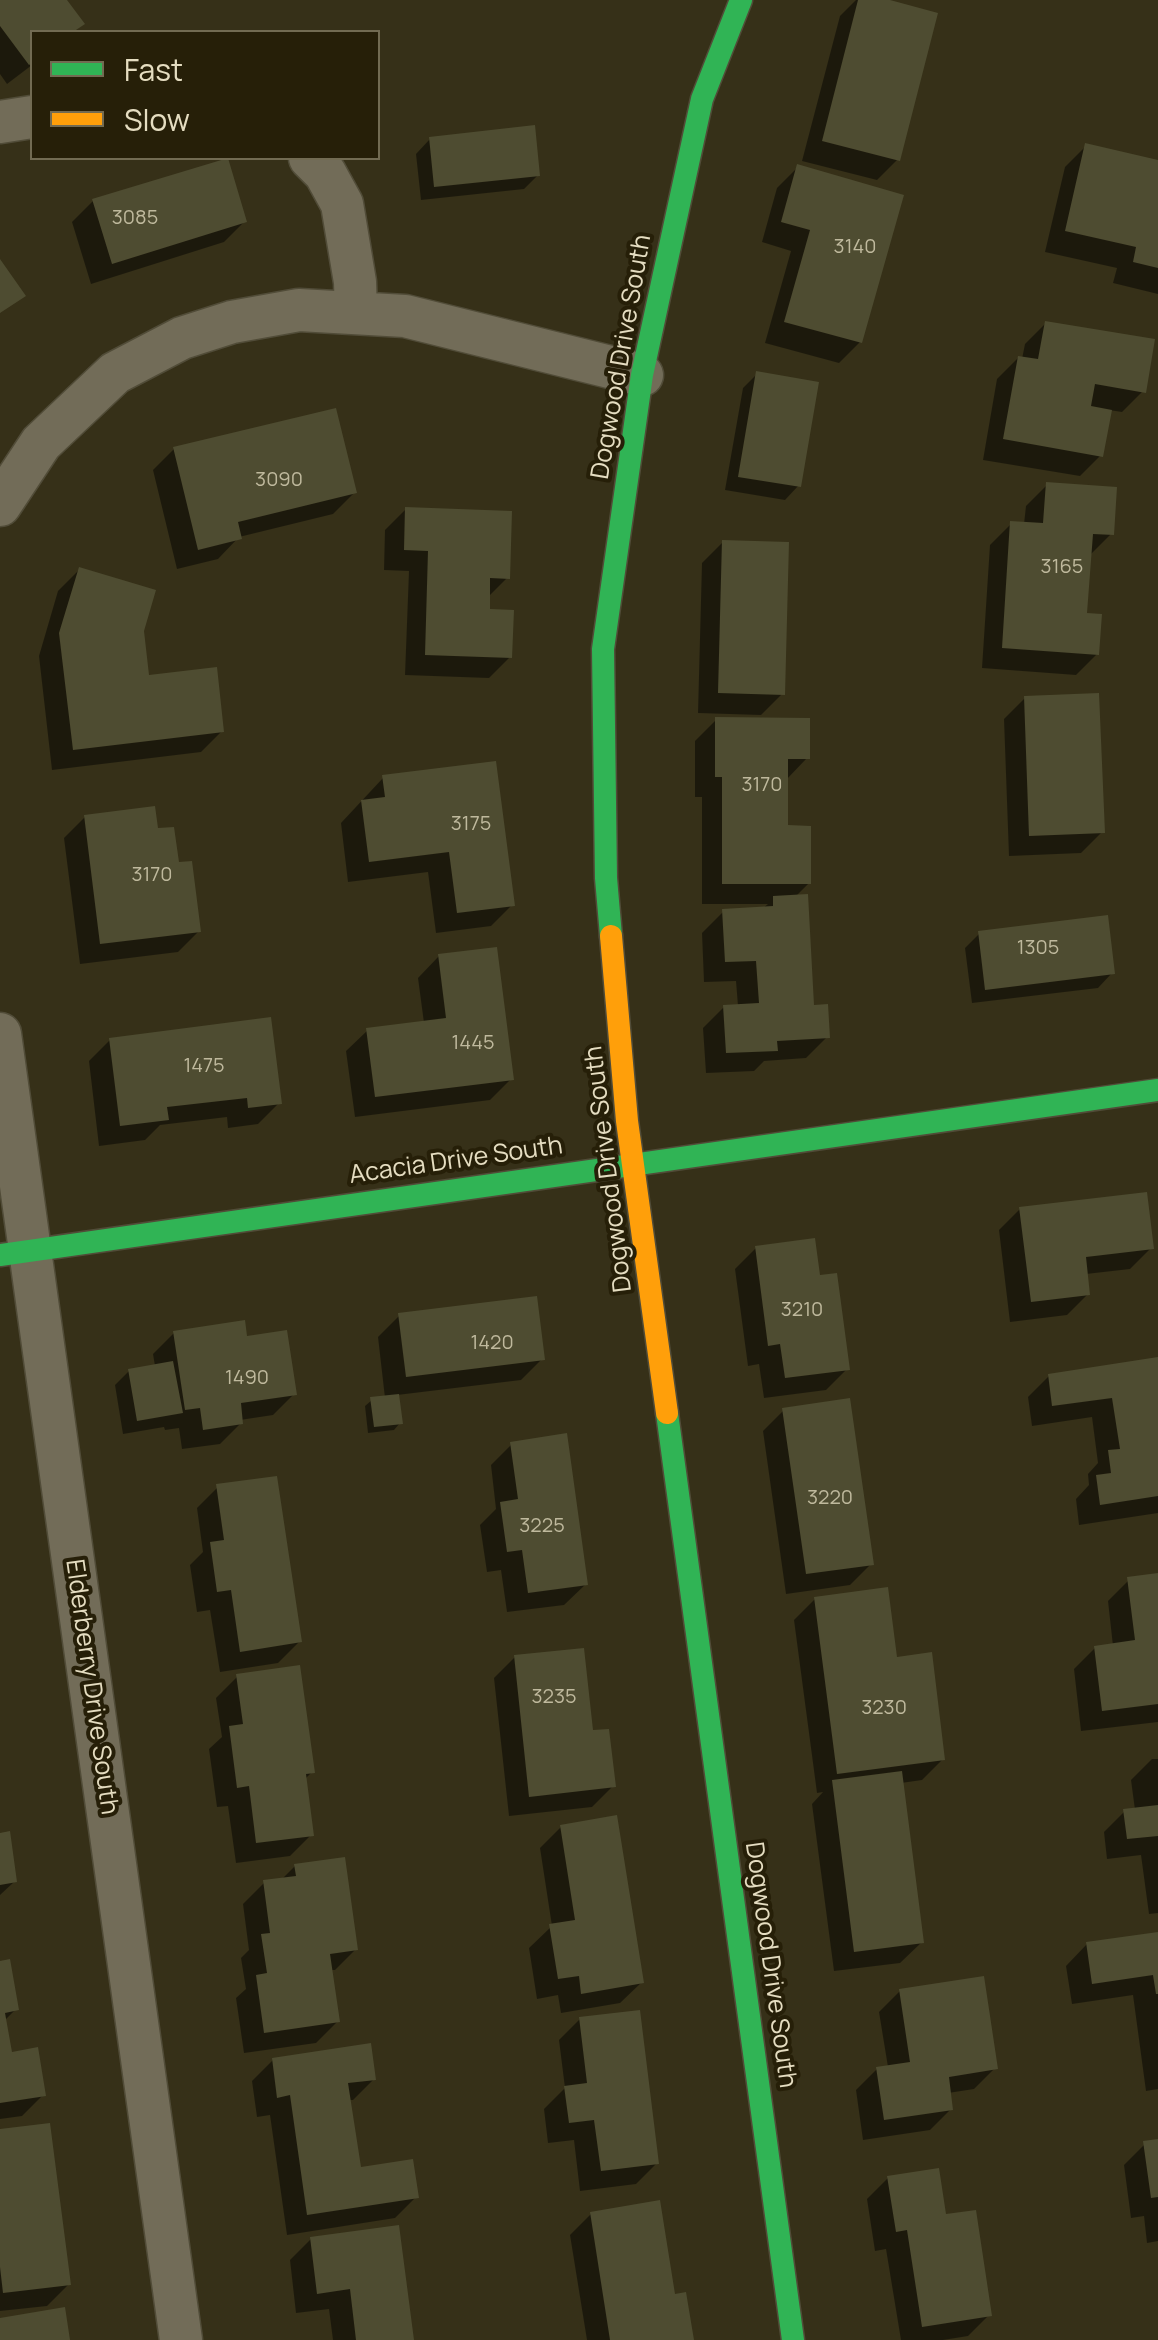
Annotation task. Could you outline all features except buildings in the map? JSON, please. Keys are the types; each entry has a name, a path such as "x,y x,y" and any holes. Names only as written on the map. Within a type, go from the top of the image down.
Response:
{"street":[{"name":"Dogwood Drive South","path":"741,0 702,100 642,375 603,648 606,878 633,1163 793,2340"},
{"path":"0,122 30,117"},
{"path":"312,160 326,173 342,204 356,312"},
{"path":"0,505 41,443 115,373 182,338 232,322 299,310 405,316 642,375"},
{"name":"Elderberry Drive South","path":"0,1034 16,1252 181,2340"},
{"name":"Acacia Drive South","path":"16,1252 1158,1090"}],"traffic: fast":[{"path":"611,936 606,878 603,649 642,375 702,99 741,0"},
{"path":"0,1255 1158,1090"},
{"path":"667,1413 793,2340"}],"traffic: slow":[{"path":"611,936 627,1121 667,1413"}]}
